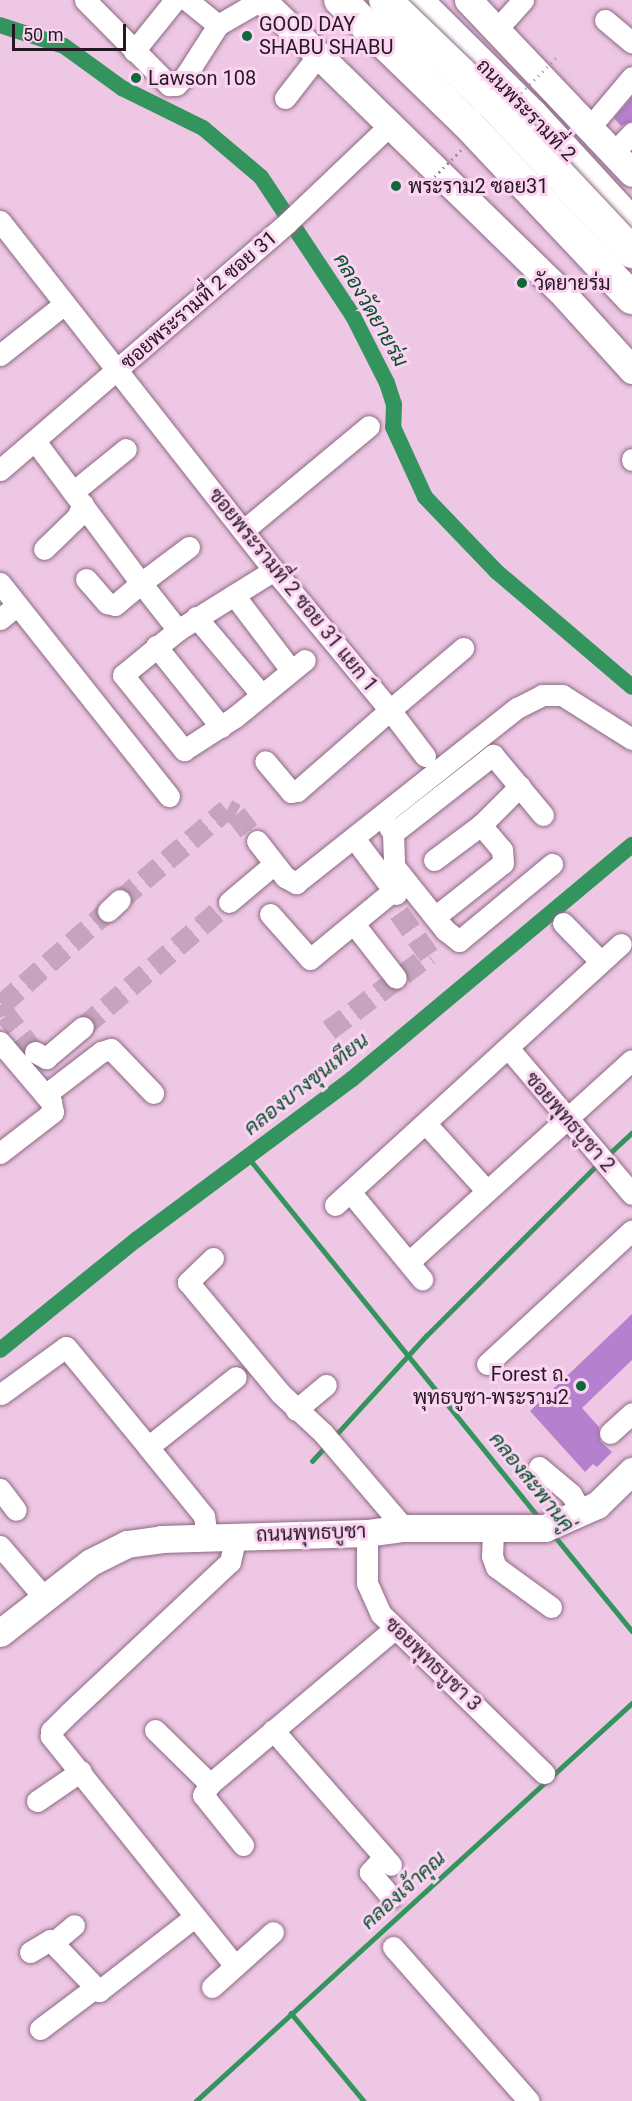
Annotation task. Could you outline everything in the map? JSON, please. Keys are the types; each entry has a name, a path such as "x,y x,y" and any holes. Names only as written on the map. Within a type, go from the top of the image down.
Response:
{"highway":[{"path":"329,0 589,267 632,316"},
{"path":"340,0 466,122 632,298"},
{"path":"385,0 491,102 632,252"},
{"name":"ถนนพระรามที่ 2","path":"416,0 532,115 632,224"}],"main road":[{"path":"262,0 392,123 566,297 632,370"},
{"name":"ถนนพระรามที่ 2","path":"468,0 632,173"},
{"path":"564,1521 597,1505 632,1471"},
{"name":"ถนนพุทธบูชา","path":"1,1629 90,1562 127,1544 207,1537 367,1533 404,1528 493,1530 564,1521"}],"street":[{"path":"85,0 169,85 176,85 218,25 262,0"},
{"path":"134,51 175,0"},
{"path":"187,0 218,25"},
{"path":"496,28 523,0"},
{"path":"604,20 632,43"},
{"path":"285,98 320,53"},
{"path":"590,127 632,77"},
{"name":"ซอยพระรามที่ 2 ซอย 31","path":"0,470 292,217 392,123"},
{"path":"613,153 632,133"},
{"name":"ซอยพระรามที่ 2 ซอย 31 แยก 1","path":"0,221 63,304 245,529 274,570 390,710 294,793 265,761"},
{"path":"0,355 63,304"},
{"path":"245,529 369,426"},
{"path":"35,441 178,630"},
{"path":"45,549 77,517 78,498 126,449"},
{"path":"86,579 107,603 115,604 189,547"},
{"path":"234,595 298,665 221,727 184,750 123,675 156,646 196,617 274,570"},
{"path":"0,583 169,796"},
{"path":"0,619 17,605"},
{"path":"196,617 262,695"},
{"path":"156,646 221,727"},
{"path":"425,756 390,710 463,648"},
{"path":"256,841 289,881 296,883 480,737 534,699 562,695 632,739"},
{"path":"480,737 543,814"},
{"path":"493,755 391,830 394,866 445,930 461,940 552,864"},
{"path":"434,860 481,825 520,786"},
{"path":"436,916 503,863 502,850 481,825"},
{"path":"270,914 308,959 394,896 354,838"},
{"path":"229,902 274,864"},
{"path":"563,923 601,962"},
{"path":"354,924 396,978"},
{"path":"422,1279 410,1261 343,1199 509,1050 621,944"},
{"path":"34,1052 46,1058 83,1027"},
{"path":"0,1042 45,1095 53,1112 0,1153"},
{"path":"45,1095 101,1052 111,1050 153,1093"},
{"name":"ซอยพุทธบูชา 2","path":"509,1050 632,1194"},
{"path":"410,1261 632,1060"},
{"path":"426,1124 486,1190"},
{"path":"487,1364 632,1230"},
{"path":"213,1258 188,1282 296,1410 323,1433 404,1528"},
{"path":"1,1394 66,1347 204,1516 207,1537"},
{"path":"148,1447 236,1377"},
{"path":"296,1410 326,1385"},
{"path":"610,1433 632,1413"},
{"path":"539,1467 571,1494 564,1521"},
{"path":"0,1489 16,1509"},
{"path":"493,1530 492,1556 496,1567 551,1607"},
{"name":"ซอยพุทธบูชา 3","path":"367,1533 367,1583 381,1614 544,1773"},
{"path":"235,1966 194,1918 81,1771 51,1736 51,1731 230,1562 236,1536"},
{"path":"0,1546 43,1596"},
{"path":"243,1845 203,1795 210,1784 395,1628"},
{"path":"155,1730 210,1784"},
{"path":"273,1730 387,1861 370,1872 391,1897"},
{"path":"37,1801 81,1771"},
{"path":"40,2029 93,1989 102,1990 194,1918"},
{"path":"54,1942 74,1924"},
{"path":"212,1987 273,1932"},
{"path":"30,1952 49,1940 54,1942 93,1989"},
{"path":"393,1947 529,2101"}],"building":[{"path":"632,97 632,121 621,126 614,118"},
{"name":"Forest ถ. พุทธบูชา-พระราม2","path":"632,1314 632,1360 582,1408 599,1427 600,1441 612,1452 597,1467 593,1464 585,1472 530,1411"}],"waterway":[{"name":"คลองวัดยายร่ม","path":"0,25 64,46 122,88 203,128 261,177 353,316 387,383 394,404 393,427 425,497 497,572 632,687"},
{"name":"คลองบางขุนเทียน","path":"0,1350 136,1240 352,1079 632,845"},
{"path":"608,1155 632,1133"},
{"name":"คลองสะพานคู่","path":"248,1157 540,1519"},
{"path":"334,1437 426,1336 599,1163"},
{"path":"312,1461 326,1446"},
{"name":"คลองสะพานคู่","path":"553,1534 632,1631"},
{"name":"คลองเจ้าคุณ","path":"196,2101 632,1703"},
{"path":"291,2013 364,2101"}],"tunnel":[{"path":"120,900 227,809 236,814 257,841"},
{"path":"83,1027 229,902"},
{"path":"329,1030 429,955 393,904"},
{"path":"35,1052 6,1015 2,1004 108,911"}],"place":[{"name":"GOOD DAY SHABU SHABU","path":"247,36"},
{"name":"Lawson 108","path":"136,78"},
{"name":"พระราม2 ซอย31","path":"396,186"},
{"name":"วัดยายร่ม","path":"522,283"},
{"name":"Forest ถ. พุทธบูชา-พระราม2","path":"581,1386"}]}
